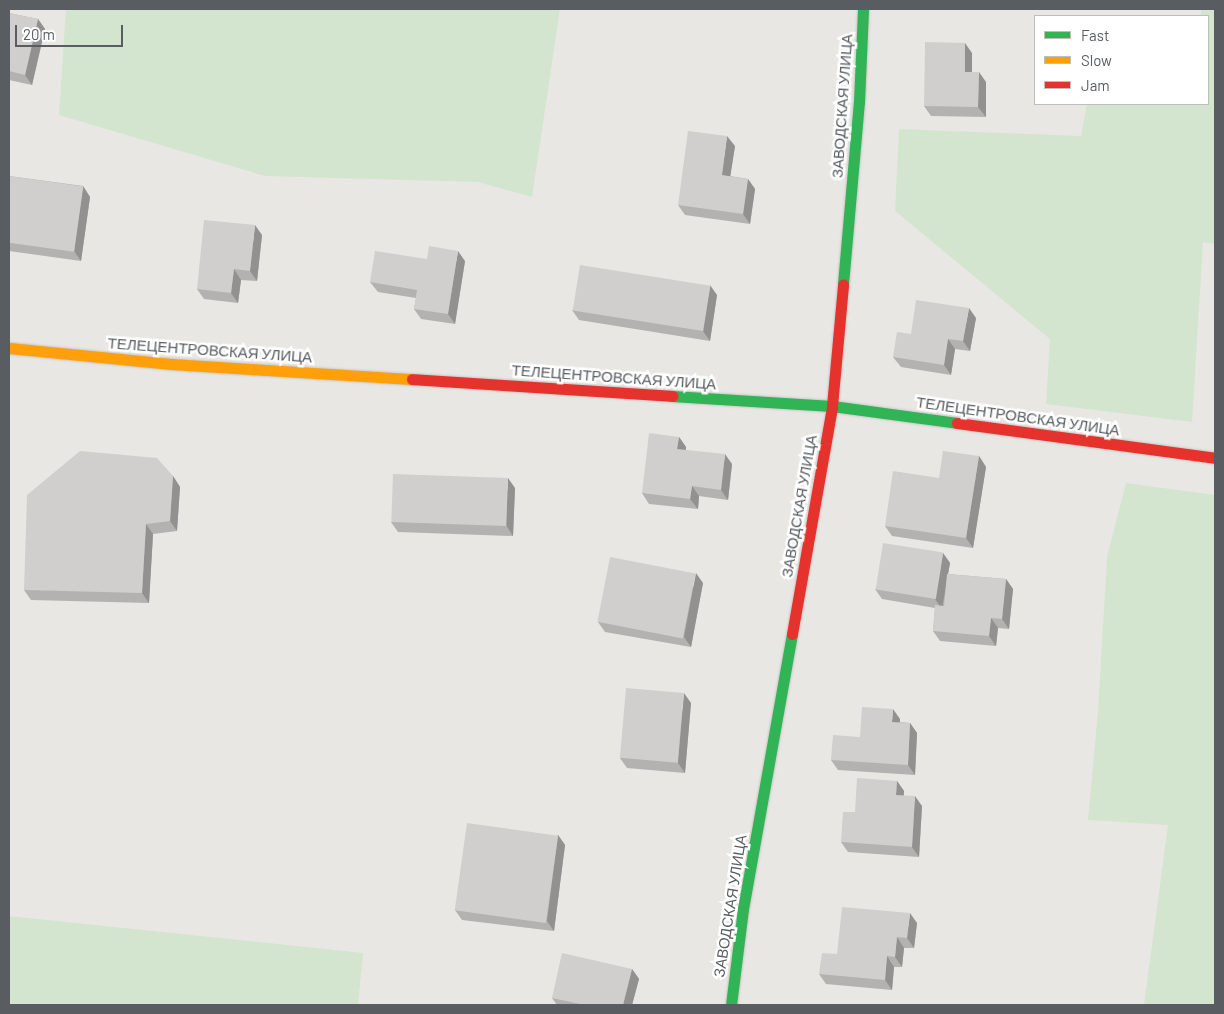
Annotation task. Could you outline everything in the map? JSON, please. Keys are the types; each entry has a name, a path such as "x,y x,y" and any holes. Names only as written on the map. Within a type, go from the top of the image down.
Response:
{"street":[{"name":"ЗАВОДСКАЯ УЛИЦА","path":"731,1005 743,908 832,406 859,102 863,9"},
{"name":"ТЕЛЕЦЕНТРОВСКАЯ УЛИЦА","path":"9,348 170,364 832,406 1215,458"}],"green space":[{"path":"66,9 560,9 532,197 478,182 265,176 59,115"},
{"path":"1201,9 1215,9 1215,244 1203,242 1192,422 1046,404 1050,339 895,211 899,129 1081,136 1087,105 1209,105 1209,15 1201,15"},
{"path":"1126,483 1215,495 1215,1005 1144,1005 1168,825 1088,820 1098,711 1107,557"},
{"path":"9,916 363,953 358,1005 9,1005"}],"building":[{"path":"9,13 38,19 25,75 9,71"},
{"path":"925,42 965,43 965,72 979,72 978,107 924,106"},
{"path":"688,131 727,136 722,175 748,179 743,214 678,205"},
{"path":"9,176 83,186 74,252 9,243"},
{"path":"204,220 255,225 250,271 234,269 231,293 197,289"},
{"path":"429,246 458,251 448,314 414,309 417,290 370,282 375,251 427,259"},
{"path":"580,265 710,286 703,331 573,310"},
{"path":"916,300 969,308 963,341 948,339 944,365 893,357 897,332 911,334"},
{"path":"649,433 679,437 677,449 725,454 721,490 692,486 690,499 642,493"},
{"path":"80,451 157,458 173,476 170,521 146,524 142,593 24,590 27,495"},
{"path":"943,451 979,456 966,538 885,526 893,471 939,478"},
{"path":"393,474 508,478 506,526 391,522"},
{"path":"883,543 943,553 936,599 876,589"},
{"path":"610,557 695,574 683,638 597,622"},
{"path":"947,574 1006,579 1002,619 991,618 989,636 933,631 935,605 944,606"},
{"path":"626,688 684,693 678,763 620,758"},
{"path":"862,707 893,709 892,722 910,723 908,765 831,760 833,735 860,737"},
{"path":"857,778 897,781 896,795 915,796 912,847 841,842 843,812 855,812"},
{"path":"467,823 558,836 546,923 455,910"},
{"path":"842,907 910,913 907,938 897,937 895,957 887,956 885,980 819,974 822,953 837,954"},
{"path":"562,953 632,969 623,1005 585,1005 552,998"}],"traffic: fast":[{"path":"843,284 859,102 863,9"},
{"path":"672,396 832,406 957,423"},
{"path":"731,1005 743,909 792,634"}],"traffic: slow":[{"path":"9,348 171,364 412,379"}],"traffic: jam":[{"path":"792,634 832,406 843,284"},
{"path":"412,379 672,396"},
{"path":"957,423 1215,458"}]}
